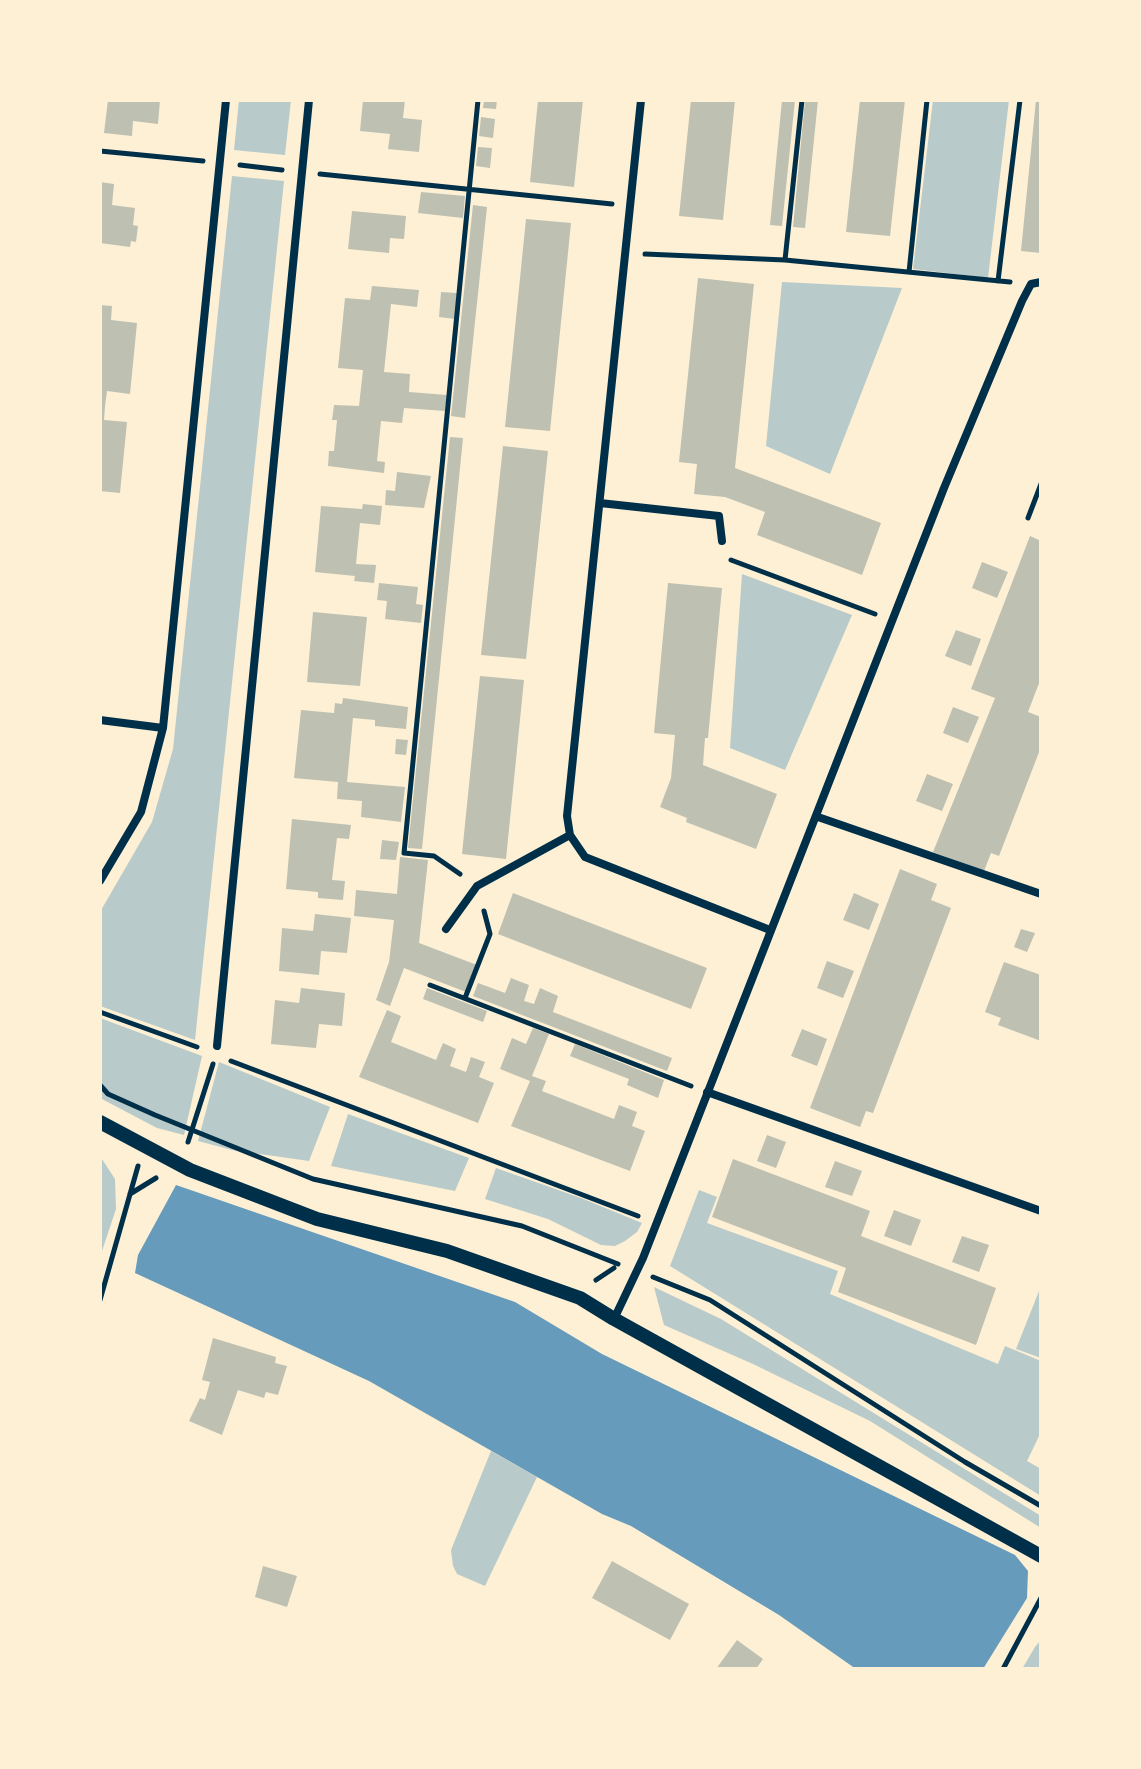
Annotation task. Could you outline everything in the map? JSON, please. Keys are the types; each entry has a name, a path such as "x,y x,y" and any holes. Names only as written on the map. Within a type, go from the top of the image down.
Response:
{"street":[{"path":"100,881 141,812 163,728 226,100"},
{"path":"216,1050 309,100"},
{"path":"641,100 567,816 570,835 585,857 770,930"},
{"path":"614,1319 643,1258 770,930 818,817 944,488 1031,284 1041,282"},
{"path":"600,503 719,516 722,541"},
{"path":"100,720 163,728"},
{"path":"818,817 1041,894"},
{"path":"446,929 477,886 570,835"},
{"path":"707,1092 1041,1211"},
{"path":"100,1122 190,1170 317,1219 447,1251 580,1298 1041,1556"}],"path":[{"path":"465,998 490,934 477,886 434,856 404,853 478,100"},
{"path":"785,260 802,100"},
{"path":"909,272 927,100"},
{"path":"998,281 1020,100"},
{"path":"100,151 629,205"},
{"path":"624,253 785,260 1031,284"},
{"path":"1028,518 1041,484"},
{"path":"722,541 723,557 894,620"},
{"path":"430,985 707,1092"},
{"path":"100,1012 216,1050 638,1216"},
{"path":"193,1132 216,1050"},
{"path":"100,1300 130,1194"},
{"path":"1003,1669 1041,1598"}],"shaded area":[{"path":"239,100 291,100 285,155 234,150"},
{"path":"933,100 1009,100 988,278 913,269"},
{"path":"232,176 284,181 195,1040 100,1006 100,912 152,822 173,749"},
{"path":"782,282 902,288 830,474 766,446"},
{"path":"742,574 852,615 785,770 730,748"},
{"path":"100,1018 202,1056 184,1135 157,1128 100,1098"},
{"path":"219,1062 330,1107 309,1161 232,1150 198,1141"},
{"path":"348,1114 469,1158 455,1191 331,1166"},
{"path":"100,1156 115,1179 116,1209 100,1257"},
{"path":"496,1168 642,1223 637,1232 625,1241 615,1246 601,1245 548,1219 485,1199"},
{"path":"699,1190 717,1197 707,1223 838,1271 830,1294 998,1364 1005,1346 1041,1361 1041,1432 1027,1461 1041,1469 1041,1496 670,1266"},
{"path":"1041,1286 1041,1358 1016,1349"},
{"path":"654,1287 721,1319 1041,1516 1041,1528 870,1421 664,1325"},
{"path":"491,1451 537,1477 485,1586 457,1574 451,1550"},
{"path":"1041,1640 1041,1669 1022,1669 1035,1647"}],"water":[{"path":"176,1185 515,1302 602,1354 1015,1555 1028,1571 1027,1598 983,1669 856,1669 779,1615 631,1526 602,1514 369,1381 135,1273 138,1255"}],"building":[{"path":"108,100 160,100 158,124 133,121 132,136 104,133"},
{"path":"363,100 405,100 403,118 422,120 419,152 388,149 390,134 360,131"},
{"path":"484,100 497,100 496,109 483,108"},
{"path":"538,100 583,100 574,187 530,182"},
{"path":"691,100 735,100 723,220 679,216"},
{"path":"782,100 795,100 782,226 770,225"},
{"path":"805,100 818,100 805,228 793,227"},
{"path":"860,100 905,100 890,236 846,232"},
{"path":"1036,100 1041,100 1041,253 1021,251"},
{"path":"481,117 495,119 493,138 479,136"},
{"path":"478,147 492,148 490,168 476,166"},
{"path":"100,182 114,184 112,205 135,208 133,225 138,226 136,242 131,241 130,247 100,243"},
{"path":"421,192 465,196 463,218 418,213"},
{"path":"473,205 487,207 465,418 451,416"},
{"path":"352,211 406,216 404,239 390,238 389,253 348,249"},
{"path":"526,219 571,223 550,431 505,427"},
{"path":"698,278 754,284 735,468 881,523 862,575 757,535 765,512 725,497 694,494 697,464 679,462"},
{"path":"372,286 419,290 417,307 391,304 384,372 410,374 409,392 447,395 445,411 404,408 402,423 381,421 377,461 385,462 384,473 328,466 329,451 334,451 337,420 332,420 334,405 359,406 363,370 338,368 345,298 370,300"},
{"path":"441,292 457,293 455,319 439,317"},
{"path":"100,305 112,306 111,320 137,323 130,394 107,391 105,406 104,420 127,422 120,493 100,491"},
{"path":"450,437 463,438 422,849 408,848"},
{"path":"503,446 548,451 526,659 481,655"},
{"path":"397,472 431,476 424,508 385,505 386,490 395,491"},
{"path":"363,504 382,506 380,525 360,523 356,564 376,565 374,583 354,581 355,576 315,572 321,506 362,509"},
{"path":"1030,536 1041,541 1041,678 1028,712 1041,717 1041,747 999,856 991,853 984,871 933,852 995,698 971,689"},
{"path":"982,562 1008,572 997,598 972,588"},
{"path":"379,583 418,587 416,604 423,605 421,623 385,619 387,601 377,600"},
{"path":"668,583 722,588 703,765 777,794 756,849 686,822 687,818 660,807 671,778 675,735 654,733"},
{"path":"313,612 367,617 360,686 307,682"},
{"path":"956,630 981,639 971,666 945,656"},
{"path":"480,676 524,680 506,859 462,854"},
{"path":"343,698 408,707 406,729 375,726 375,720 353,718 347,782 405,787 401,822 361,817 362,801 337,799 338,782 294,778 301,710 334,713 335,703 342,704"},
{"path":"953,707 979,717 968,743 943,733"},
{"path":"396,739 408,740 406,755 395,754"},
{"path":"927,774 953,784 942,811 916,801"},
{"path":"292,819 351,825 349,839 337,838 332,880 345,881 343,900 318,898 318,892 286,889"},
{"path":"382,840 399,842 396,860 380,859"},
{"path":"400,857 428,860 419,943 477,965 466,992 404,968 390,1006 376,1000 389,962 394,920 354,916 356,890 397,894"},
{"path":"900,869 937,884 931,900 951,908 873,1113 866,1111 860,1127 810,1108"},
{"path":"513,893 707,968 691,1009 498,934"},
{"path":"854,893 879,904 869,930 843,920"},
{"path":"315,914 351,918 347,953 321,951 319,975 279,971 282,928 313,931"},
{"path":"1021,929 1035,933 1027,952 1014,947"},
{"path":"827,961 854,971 843,998 817,988"},
{"path":"1004,962 1041,975 1041,1041 998,1025 1001,1018 985,1012"},
{"path":"511,978 529,985 524,1001 534,1004 540,988 558,996 553,1012 672,1058 667,1071 473,996 478,983 505,993"},
{"path":"301,988 345,993 342,1026 319,1024 316,1048 271,1044 275,1000 299,1003"},
{"path":"427,988 487,1011 483,1022 423,999"},
{"path":"387,1010 401,1016 391,1042 436,1060 443,1043 456,1049 450,1066 466,1072 471,1057 485,1062 479,1077 494,1083 478,1123 359,1077"},
{"path":"533,1028 549,1034 532,1076 546,1081 542,1091 614,1119 619,1105 637,1112 632,1126 645,1131 630,1171 511,1126 530,1081 500,1069 512,1038 526,1044"},
{"path":"802,1029 827,1039 817,1066 791,1056"},
{"path":"575,1044 664,1080 658,1098 627,1085 629,1079 570,1056"},
{"path":"767,1135 786,1142 776,1168 757,1161"},
{"path":"733,1159 870,1211 861,1236 996,1288 976,1345 838,1292 846,1268 712,1217"},
{"path":"835,1161 862,1171 852,1196 825,1187"},
{"path":"894,1210 921,1220 911,1246 884,1236"},
{"path":"962,1236 989,1245 979,1272 952,1262"},
{"path":"213,1338 276,1357 275,1363 287,1366 278,1395 266,1392 264,1398 238,1390 222,1435 189,1421 200,1398 205,1400 210,1382 202,1380"},
{"path":"612,1561 689,1604 670,1640 592,1598"},
{"path":"263,1566 297,1576 287,1607 255,1597"},
{"path":"737,1640 763,1659 756,1669 716,1669"}]}
